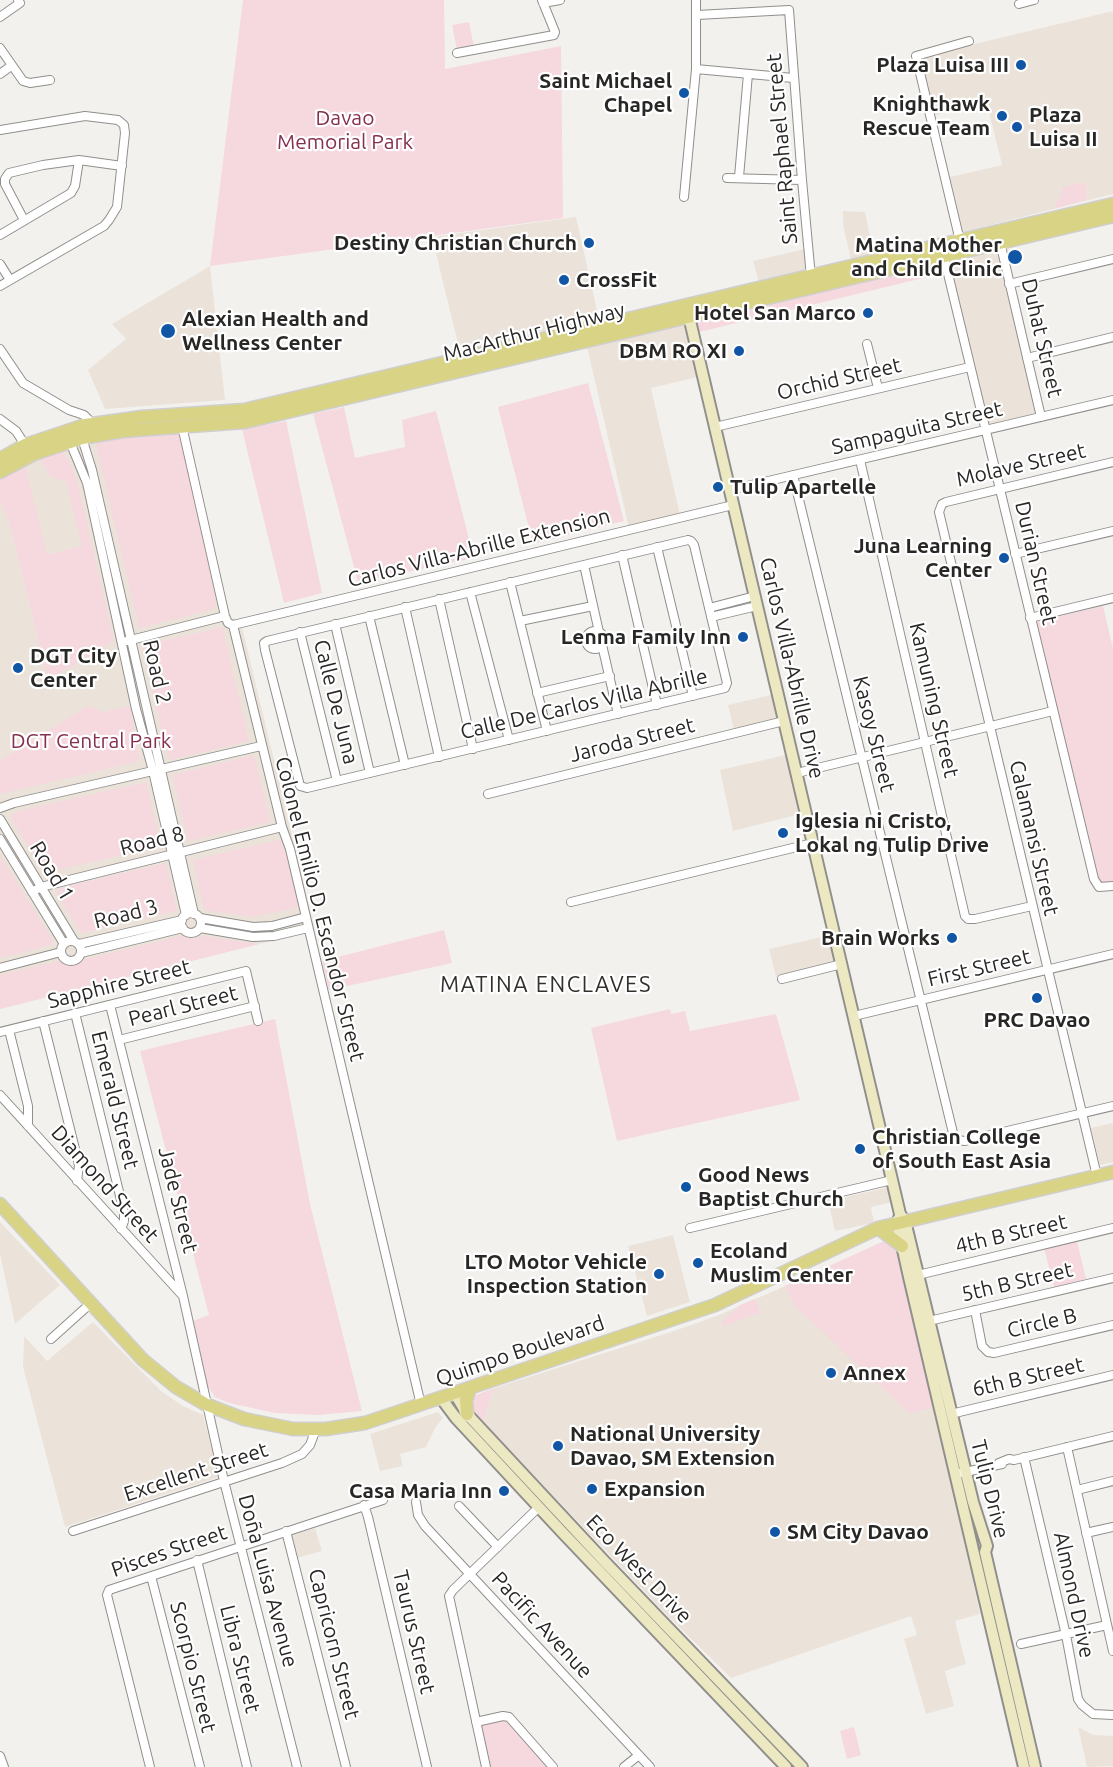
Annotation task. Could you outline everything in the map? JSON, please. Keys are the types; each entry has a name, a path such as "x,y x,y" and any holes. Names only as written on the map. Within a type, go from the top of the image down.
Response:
{"main road":[{"name":"MacArthur Highway","path":"0,459 77,435 92,423 141,417 244,410 378,384 998,237 1113,204"},
{"name":"MacArthur Highway","path":"943,250 960,241 998,237 1113,216"},
{"name":"Carlos Villa-Abrille Drive","path":"687,310 901,1219"},
{"name":"MacArthur Highway","path":"0,472 28,451 77,435 246,422 378,384"},
{"name":"Quimpo Boulevard","path":"0,1204 158,1374 176,1387 205,1404 257,1422 293,1429 316,1429 364,1423 715,1305 842,1244 901,1219 1113,1172"},
{"name":"Tulip Drive","path":"901,1219 902,1246 960,1473 968,1503 987,1546 985,1552 987,1587 1035,1767"},
{"name":"Tulip Drive","path":"901,1219 918,1275 951,1414 960,1473"},
{"path":"878,1228 902,1246"},
{"path":"466,1414 465,1402 470,1388"},
{"name":"Eco West Drive","path":"455,1394 486,1443"},
{"name":"Eco West Drive","path":"441,1398 456,1418 486,1443 749,1720 802,1767"},
{"name":"Tulip Drive","path":"1006,1664 1024,1767"},
{"name":"Eco West Drive","path":"749,1720 786,1767"}],"street":[{"path":"457,53 554,35 555,32 542,2 560,0"},
{"path":"684,197 696,69 696,0"},
{"path":"1019,3 1034,0"},
{"path":"0,17 19,2"},
{"name":"Saint Raphael Street","path":"697,15 789,10 812,280"},
{"path":"960,241 915,56 969,41"},
{"path":"0,48 20,78 27,83 50,80"},
{"path":"0,74 11,66"},
{"path":"696,69 793,78"},
{"path":"739,177 748,74"},
{"path":"0,130 77,116 118,120 124,124 125,128 117,207 110,220 104,226 0,286"},
{"path":"24,220 4,182 6,176 12,171 79,160 122,166"},
{"path":"0,235 71,193 75,186 79,160"},
{"path":"727,178 802,180"},
{"name":"Duhat Street","path":"998,237 1041,417"},
{"name":"Durian Street","path":"943,250 1094,879 1099,887 1113,886"},
{"path":"1009,284 1113,259"},
{"path":"0,264 10,280"},
{"path":"1027,358 1113,337"},
{"path":"867,344 878,388"},
{"path":"0,349 23,383 69,410 84,415 92,423"},
{"name":"Orchid Street","path":"715,427 970,367"},
{"name":"Sampaguita Street","path":"730,490 1113,400"},
{"path":"69,410 75,416 77,435"},
{"path":"0,419 16,431 28,451"},
{"name":"Colonel Emilio D. Escandor Street","path":"182,426 225,616 228,623 233,625 261,746 290,849 421,1405"},
{"name":"Road 2","path":"77,435 92,470 122,643 136,709 157,770"},
{"name":"Road 2","path":"77,435 87,483 132,640 157,770 176,853 197,916"},
{"name":"Kamuning Street","path":"860,460 966,916 968,919 975,919 1032,906"},
{"name":"Molave Street","path":"940,508 946,502 1113,462"},
{"name":"Kasoy Street","path":"793,476 953,1133 957,1140 965,1141 1082,1113"},
{"name":"Carlos Villa-Abrille Extension","path":"233,625 733,505"},
{"name":"Calamansi Street","path":"940,508 939,516 1097,1176"},
{"path":"1015,554 1113,531"},
{"name":"Calle De Carlos Villa Abrille","path":"691,541 694,545 727,685 723,689 337,781 306,788 300,786 264,643 300,632 657,547 691,541"},
{"path":"657,547 693,696"},
{"path":"622,555 657,705"},
{"path":"584,564 599,632 603,637 602,645 618,714"},
{"path":"510,582 547,731"},
{"path":"470,592 508,740"},
{"path":"1030,618 1113,598"},
{"path":"439,599 473,748"},
{"path":"709,608 734,602 756,601"},
{"path":"711,617 737,611 756,601"},
{"path":"734,602 737,611"},
{"path":"520,621 593,606"},
{"path":"405,607 439,757"},
{"path":"122,643 225,616"},
{"path":"369,616 405,765"},
{"path":"335,624 370,773"},
{"path":"599,632 593,631 588,634 586,644 593,649 602,645"},
{"name":"Calle De Juna","path":"300,632 337,781"},
{"path":"537,693 609,676"},
{"path":"136,709 146,706"},
{"path":"796,773 1053,711"},
{"name":"Jaroda Street","path":"488,794 784,721"},
{"path":"0,808 261,746"},
{"name":"Road 1","path":"0,819 78,946"},
{"name":"Road 8","path":"32,892 41,887 282,827"},
{"name":"Road 1","path":"0,839 63,948"},
{"path":"571,903 813,843"},
{"name":"Road 2","path":"176,853 184,917"},
{"path":"306,917 272,926 253,927 197,916 184,917 183,928 193,933 200,928 253,937 274,936 308,928"},
{"path":"197,916 200,928"},
{"name":"Road 3","path":"78,946 184,917"},
{"name":"Road 3","path":"78,946 183,928"},
{"path":"0,968 63,948 78,946 75,960 64,957 63,948"},
{"name":"First Street","path":"854,1016 1047,970 1112,957"},
{"path":"782,979 842,964"},
{"name":"Sapphire Street","path":"0,1032 246,971 255,1006"},
{"name":"Jade Street","path":"110,1005 183,1296 205,1404"},
{"path":"255,1006 258,1021"},
{"name":"Pearl Street","path":"119,1040 255,1006"},
{"name":"Emerald Street","path":"75,1013 124,1212 121,1229"},
{"path":"43,1021 79,1165 78,1181"},
{"path":"9,1030 27,1106 28,1126"},
{"name":"Diamond Street","path":"0,1095 183,1296"},
{"path":"1082,1113 1113,1106"},
{"path":"690,1228 892,1180"},
{"name":"4th B Street","path":"918,1275 1113,1228"},
{"name":"5th B Street","path":"929,1321 1113,1278"},
{"path":"51,1340 91,1303"},
{"name":"Circle B","path":"975,1310 982,1346 988,1352 994,1353 1113,1325"},
{"name":"6th B Street","path":"951,1414 1113,1376"},
{"name":"Doña Luisa Avenue","path":"205,1404 297,1767"},
{"name":"Excellent Street","path":"73,1531 282,1463 302,1454 310,1445 316,1429"},
{"path":"960,1473 1113,1436"},
{"path":"1067,1447 1113,1651"},
{"name":"Almond Drive","path":"1024,1457 1066,1635 1076,1692 1082,1705 1093,1714 1113,1715"},
{"path":"1077,1490 1113,1481"},
{"name":"Pisces Street","path":"150,1767 107,1595 113,1588 383,1500"},
{"name":"Pacific Avenue","path":"416,1502 418,1515 425,1526 650,1767"},
{"path":"486,1767 449,1599 453,1590 543,1504"},
{"name":"Taurus Street","path":"364,1505 427,1767"},
{"path":"459,1506 498,1547"},
{"path":"1086,1533 1113,1527"},
{"name":"Capricorn Street","path":"286,1531 346,1767"},
{"name":"Libra Street","path":"197,1560 247,1767"},
{"name":"Scorpio Street","path":"151,1576 200,1767"},
{"path":"1021,1644 1107,1625"},
{"path":"476,1722 503,1716 509,1718 553,1767"},
{"path":"624,1767 639,1755"},
{"path":"0,1756 4,1767"}],"shaded area":[{"path":"1113,11 1113,194 963,232 950,177 1002,165 987,104 935,115 920,57"},
{"path":"843,211 865,212 874,254 851,260 843,225"},
{"path":"576,217 599,319 460,352 432,237"},
{"path":"805,249 806,272 759,283 753,261"},
{"path":"997,250 1036,413 988,425 950,261"},
{"name":"Alexian Health and Wellness Center","path":"210,266 225,400 105,409 88,370 126,339 112,324"},
{"path":"686,324 698,377 651,388 680,515 629,528 587,347"},
{"path":"187,434 230,620 240,619 315,930 0,1009 0,480 41,459 80,446 135,436"},
{"path":"775,694 781,720 734,731 728,705"},
{"path":"790,754 804,813 733,831 720,770"},
{"path":"831,935 838,962 776,977 769,949"},
{"path":"1113,1123 1113,1162 1100,1165 1091,1128"},
{"path":"889,1187 892,1202 871,1207 874,1223 835,1231 828,1201"},
{"path":"0,1222 60,1285 15,1324 0,1254"},
{"name":"LTO Motor Vehicle Inspection Station","path":"673,1235 690,1302 647,1316 628,1246"},
{"name":"SM City Davao","path":"785,1286 793,1304 934,1407 980,1614 955,1621 966,1664 945,1671 954,1706 926,1714 904,1639 917,1635 911,1616 731,1678 665,1613 507,1447 482,1425 494,1388 674,1331 719,1315"},
{"path":"93,1322 161,1391 183,1406 203,1415 219,1477 65,1527 23,1367 24,1336 47,1361"},
{"path":"438,1412 443,1418 435,1428 426,1447 400,1454 403,1466 380,1471 370,1434"},
{"path":"315,1528 322,1551 297,1558 290,1536"},
{"path":"1078,1727 1093,1735 1113,1736 1113,1766 1087,1767"}],"green space":[{"name":"Davao Memorial Park","path":"243,0 444,0 445,69 561,46 563,218 210,266"},
{"path":"469,22 474,47 457,50 452,25"},
{"path":"1085,182 1087,194 1085,200 1057,208 1055,203 1062,196 1062,187"},
{"path":"942,263 944,273 699,332 697,323"},
{"path":"588,383 624,521 533,544 498,407"},
{"path":"344,407 355,458 405,447 402,420 436,411 474,558 358,582 313,414"},
{"path":"286,421 322,593 284,603 242,429"},
{"path":"179,433 217,605 211,610 139,628 96,444 115,439"},
{"path":"63,451 79,489 114,641 48,680 9,521 0,500 0,480 25,466 47,555 82,546 66,482 50,477 41,459"},
{"path":"1103,606 1113,649 1113,884 1100,884 1096,877 1036,622"},
{"path":"222,627 249,741 169,760 142,646"},
{"name":"DGT Central Park","path":"88,706 104,712 130,706 140,761 0,794 0,761"},
{"path":"254,755 270,822 188,841 172,775"},
{"path":"146,782 161,846 44,873 11,818 15,812"},
{"path":"282,839 300,907 252,917 204,910 193,860"},
{"path":"0,855 52,939 52,945 0,958"},
{"path":"166,863 177,911 81,933 56,892 60,888"},
{"path":"444,930 452,963 329,990 322,961"},
{"path":"182,936 194,939 202,936 259,944 0,1009 0,975 59,961 72,966 85,959"},
{"path":"670,1009 671,1014 685,1011 690,1031 776,1014 800,1100 617,1141 591,1028"},
{"path":"275,1019 310,1204 362,1411 318,1415 275,1413 229,1403 215,1397 206,1384 193,1321 209,1315 140,1051"},
{"path":"884,1241 895,1247 934,1407 910,1414 793,1304 785,1286"},
{"path":"1077,1241 1086,1279 1054,1287 1044,1248"},
{"path":"755,1299 760,1313 723,1326 722,1322 740,1305"},
{"path":"494,1388 482,1425 471,1413 471,1397"},
{"path":"505,1719 547,1767 490,1767 480,1725"},
{"path":"854,1727 861,1755 847,1759 840,1731"}],"place":[{"name":"Plaza Luisa III","path":"1021,65"},
{"name":"Saint Michael Chapel","path":"684,93"},
{"name":"Knighthawk Rescue Team","path":"1002,116"},
{"name":"Plaza Luisa II","path":"1017,127"},
{"name":"Destiny Christian Church","path":"589,243"},
{"name":"Matina Mother and Child Clinic","path":"1015,257"},
{"name":"CrossFit","path":"564,280"},
{"name":"Hotel San Marco","path":"868,313"},
{"name":"Alexian Health and Wellness Center","path":"168,331"},
{"name":"DBM RO XI","path":"739,351"},
{"name":"Tulip Apartelle","path":"718,487"},
{"name":"Juna Learning Center","path":"1004,558"},
{"name":"Lenma Family Inn","path":"743,637"},
{"name":"DGT City Center","path":"18,668"},
{"name":"Iglesia ni Cristo, Lokal ng Tulip Drive","path":"783,833"},
{"name":"Brain Works","path":"952,938"},
{"name":"PRC Davao","path":"1037,998"},
{"name":"Christian College of South East Asia","path":"860,1149"},
{"name":"Good News Baptist Church","path":"686,1187"},
{"name":"Ecoland Muslim Center","path":"698,1263"},
{"name":"LTO Motor Vehicle Inspection Station","path":"659,1274"},
{"name":"Annex","path":"831,1373"},
{"name":"National University Davao, SM Extension","path":"558,1446"},
{"name":"Expansion","path":"592,1489"},
{"name":"Casa Maria Inn","path":"504,1491"},
{"name":"SM City Davao","path":"775,1532"}],"district":[{"name":"MATINA ENCLAVES","path":"546,985"}]}
